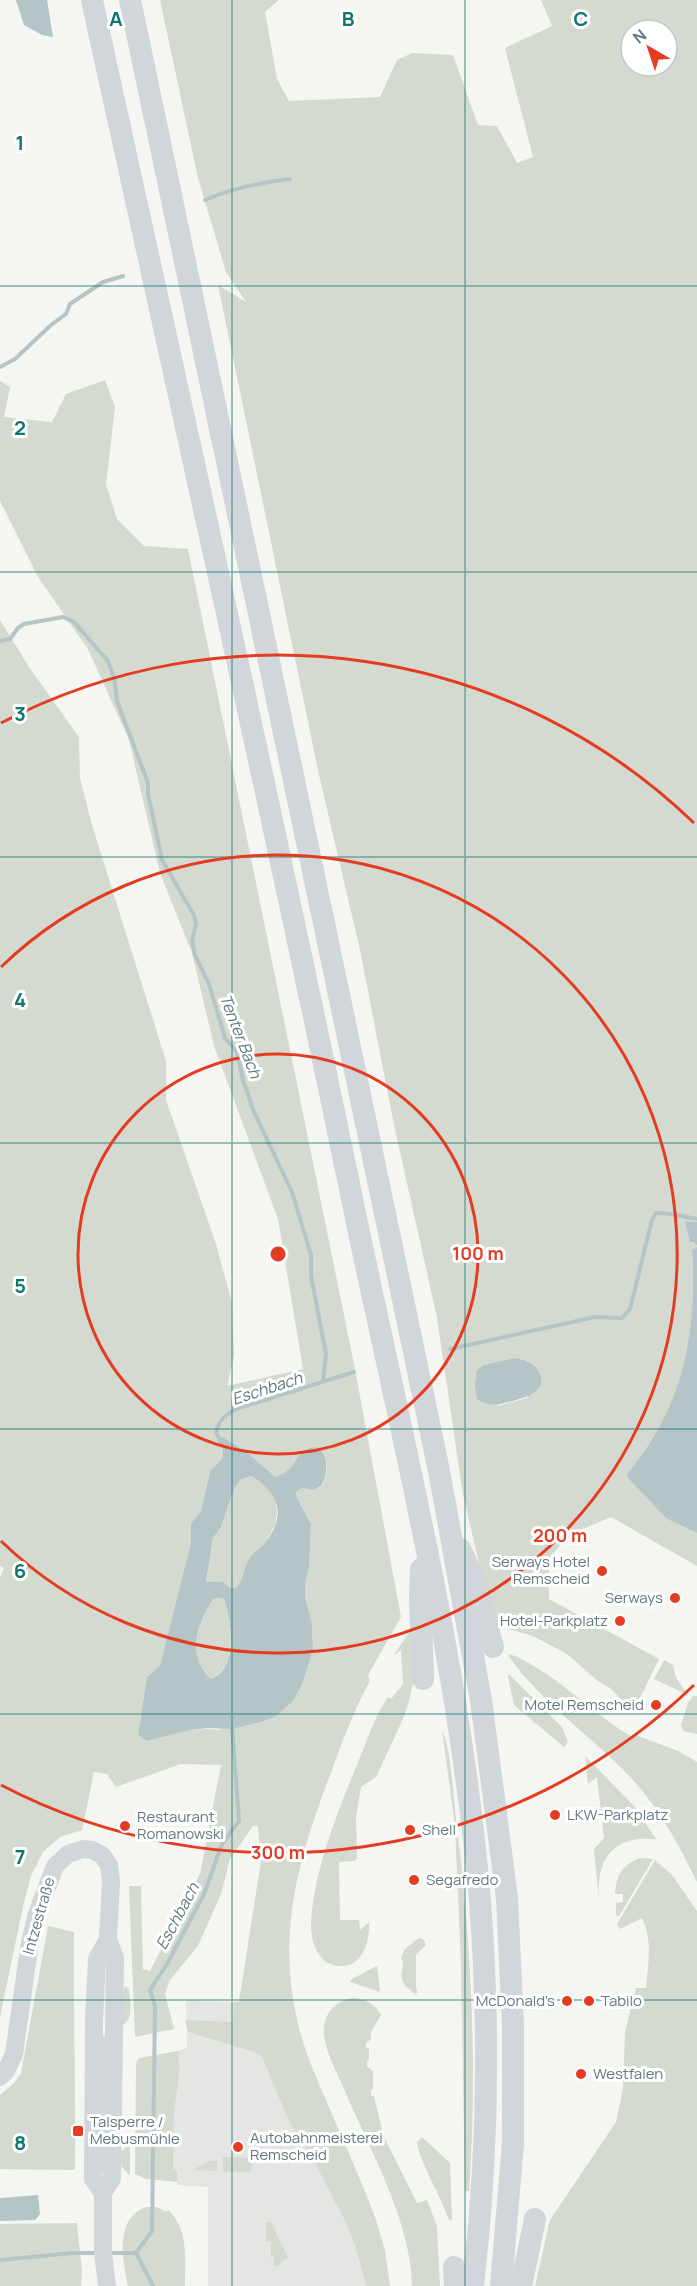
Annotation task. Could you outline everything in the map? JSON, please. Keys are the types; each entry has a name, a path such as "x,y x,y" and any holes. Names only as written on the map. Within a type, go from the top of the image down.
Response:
{"highway":[{"path":"92,0 334,1109 423,1535 454,1706 480,1910 488,2081 486,2143 472,2286"},
{"path":"130,0 438,1466 481,1700 507,1898 513,2025 513,2143 501,2286"},
{"path":"448,1526 476,1580 494,1647"},
{"path":"423,1535 420,1597 423,1679"},
{"path":"520,2286 535,2219"}],"main road":[{"name":"Intzestraße","path":"0,2077 9,2066 15,2046 28,1952 50,1875 62,1857 77,1850 95,1851 105,1858 111,1873 108,1939 115,1958 112,2179 103,2193 103,2253 107,2286"}],"shaded area":[{"path":"16,0 47,0 53,37 42,35 24,25"},
{"path":"160,0 279,0 265,12 277,79 289,101 380,97 397,60 412,53 453,55 478,125 497,126 517,163 533,157 505,48 552,26 541,0 697,0 697,1222 685,1221 691,1242 697,1246 692,1250 692,1313 683,1370 662,1423 627,1474 667,1519 697,1533 697,1566 611,1517 569,1535 549,1558 549,1599 659,1659 637,1704 629,1707 610,1688 599,1682 567,1654 533,1636 499,1626 492,1618 463,1495 437,1318 394,1125 360,950 319,775 218,285 246,302 226,272 198,178","holes":["527,1361 539,1372 527,1398 497,1406"]},
{"path":"105,380 115,407 106,484 117,519 144,546 188,549 354,1364 401,1617 368,1675 370,1681 348,1729 317,1810 299,1873 290,1936 293,2001 301,2035 376,2220 385,2250 390,2286 366,2286 355,2245 345,2221 317,2167 288,2119 262,2057 254,2052 188,2032 185,2020 233,2022 234,2002 239,2002 261,1861 258,1826 253,1826 230,1859 221,1894 198,1946 170,1980 165,1994 174,2029 135,2037 129,1886 141,1886 143,1969 150,1971 200,1874 221,1765 181,1764 116,1787 107,1774 94,1772 82,1830 60,1837 43,1852 31,1876 0,2017 0,1578 4,1568 0,1566 0,620 29,667 79,737 80,778 92,825 166,1061 166,1100 216,1244 232,1303 234,1356 227,1386 303,1369 278,1219 214,1046 192,953 160,873 129,740 88,649 38,577 0,501 0,381 10,387 4,417 52,422 66,394","holes":["217,1441 247,1452 275,1477 288,1470 306,1450 312,1448 326,1460 327,1470 323,1485 314,1490 302,1488 296,1492 311,1524 305,1597 312,1623 313,1650 303,1682 219,1730 192,1730 146,1741 138,1735 147,1677 160,1667 169,1636 191,1543 191,1523 201,1511 210,1471 224,1458 223,1449"]},
{"path":"685,1221 697,1222 697,1246 694,1242 690,1242"},
{"path":"697,1247 697,1533 667,1519 629,1479 627,1474 646,1449 661,1423 682,1369 692,1312 692,1250"},
{"path":"515,1358 530,1363 538,1370 541,1385 538,1389 525,1397 499,1404 486,1404 477,1399 475,1386 477,1370 484,1365"},
{"path":"222,1437 247,1452 275,1477 289,1469 309,1448 317,1447 324,1455 326,1470 322,1485 314,1490 302,1488 296,1492 311,1524 305,1597 312,1623 313,1650 303,1682 293,1701 276,1716 232,1729 190,1730 146,1741 138,1735 147,1677 160,1666 191,1543 191,1523 201,1511 210,1471 223,1458 223,1449 217,1441","holes":["251,1476 269,1490 274,1498 278,1516 271,1535 250,1557 236,1588 229,1587 223,1582 206,1582 213,1538 221,1527 234,1489 240,1480","213,1599 224,1599 227,1608 231,1644 226,1666 210,1679 198,1660 196,1639 207,1609"]},
{"path":"251,1476 268,1487 276,1499 275,1525 264,1545 249,1559 243,1579 236,1588 206,1582 213,1538 221,1527 234,1489 240,1480"},
{"path":"213,1599 224,1599 227,1608 231,1644 225,1666 219,1674 209,1679 198,1659 196,1639 207,1609"},
{"path":"412,1628 415,1675 409,1701 376,1777 361,1787 356,1817 357,1859 339,1862 340,1920 359,1920 360,1930 369,1922 368,1937 360,1958 348,1965 333,1965 322,1958 318,1952 311,1926 322,1861 336,1817 373,1725 388,1697 391,1699 403,1684 401,1650 393,1656"},
{"path":"510,1654 558,1682 634,1738 636,1735 678,1751 697,1762 697,1882 683,1854 651,1802 616,1763 550,1703 520,1672 508,1655"},
{"path":"664,1660 673,1665 676,1678 688,1695 654,1679"},
{"path":"509,1674 562,1727 568,1742 564,1747 514,1705"},
{"path":"693,1696 697,1696 697,1734 683,1731 681,1725 688,1703"},
{"path":"442,1730 451,1768 469,1953 473,2095 469,2191 465,2191 461,1964 455,1826"},
{"path":"585,1756 634,1806 656,1839 626,1842 610,1853 601,1870 599,1901 594,1849 604,1838 597,1777 588,1784"},
{"path":"640,1858 653,1859 619,1916 616,1915 616,1903 623,1902 623,1894 615,1894 619,1876 629,1863"},
{"path":"655,1860 672,1875 697,1911 697,2286 535,2286 550,2220 616,2122 623,2088 625,2032 636,1988 646,1988 649,1953 648,1935 642,1918 620,1929 617,1924"},
{"path":"48,1926 74,1932 75,2170 0,2169 0,2095 14,2083 21,2073"},
{"path":"419,1938 424,1940 426,1945 416,1955 416,1990 418,1988 416,1995 407,1988 403,1981 401,1958 405,1949"},
{"path":"377,1966 380,1992 350,1982 352,1979"},
{"path":"125,1986 129,1989 130,2016 120,2027 121,2000"},
{"path":"351,1998 368,2002 381,2015 371,2032 371,2039 366,2043 366,2048 369,2049 367,2066 373,2071 371,2096 374,2096 383,2135 417,2203 427,2200 437,2226 440,2286 412,2286 410,2262 398,2213 328,2053 324,2035 327,2016 337,2004"},
{"name":"Autobahnmeisterei Remscheid","path":"186,2000 239,2003 262,2057 345,2221 355,2245 366,2286 208,2286 208,2187 177,2185 177,2171 173,2168 174,2112 180,2070 178,2051 187,2047"},
{"path":"102,2036 107,2036 104,2178 100,2168"},
{"path":"178,2051 180,2070 174,2112 173,2168 177,2171 177,2182 145,2179 135,2174 136,2063 139,2058"},
{"path":"422,2137 450,2163 451,2221 419,2151 417,2142"},
{"path":"130,2143 129,2175 122,2167 119,2154"},
{"path":"223,2157 252,2158 251,2172 223,2172"},
{"path":"208,2161 217,2161 217,2171 193,2170"},
{"path":"38,2195 40,2214 35,2220 0,2221 0,2198"},
{"path":"146,2207 157,2207 166,2212 168,2210 180,2226 185,2256 185,2286 128,2286 123,2252 125,2230 136,2213"},
{"path":"266,2222 271,2222 288,2257 278,2266 274,2266 274,2257 271,2257 271,2241 266,2241"},
{"path":"77,2223 82,2271 81,2286 0,2286 0,2224"}],"waterway":[{"path":"205,200 247,186 290,179"},
{"path":"0,367 15,359 66,314 70,304 103,282 123,276"},
{"name":"Tenter Bach","path":"0,641 10,639 24,624 63,617 74,622 108,661 114,677 117,701 148,783 148,794 162,860 194,915 196,924 192,941 195,955 209,984 225,1038 237,1052 243,1080 254,1112 292,1192 311,1255 311,1276 326,1354 323,1381"},
{"name":"Eschbach","path":"450,1349 595,1317 622,1318 630,1309 652,1220 656,1213 697,1219"},
{"name":"Eschbach","path":"221,1441 216,1433 219,1425 236,1409 354,1372"},
{"name":"Eschbach","path":"108,2253 136,2253 152,2231 155,2006 150,1990 167,1964 204,1894 222,1844 239,1821 232,1726"},
{"name":"Eschbach","path":"0,2260 72,2253 98,2253"},
{"path":"136,2253 153,2286"}],"place":[{"name":"Serways Hotel Remscheid","path":"602,1571"},
{"name":"Serways","path":"675,1598"},
{"name":"Hotel-Parkplatz","path":"620,1621"},
{"name":"Motel Remscheid","path":"656,1705"},
{"name":"LKW-Parkplatz","path":"555,1815"},
{"name":"Restaurant Romanowski","path":"125,1826"},
{"name":"Shell","path":"410,1830"},
{"name":"Segafredo","path":"414,1880"},
{"name":"McDonald's","path":"567,2001"},
{"name":"Tabilo","path":"589,2001"},
{"name":"Westfalen","path":"581,2074"},
{"name":"Talsperre / Mebusmühle","path":"78,2131"},
{"name":"Autobahnmeisterei Remscheid","path":"238,2147"}]}
